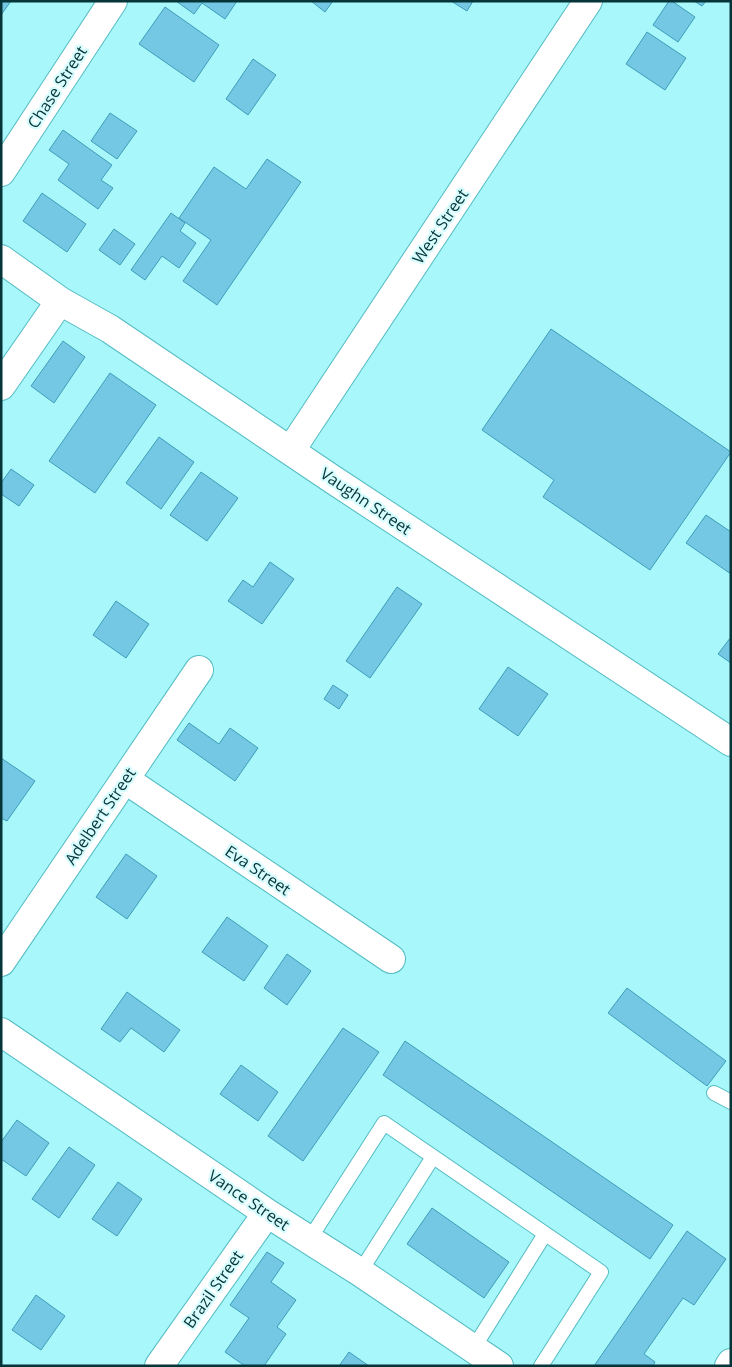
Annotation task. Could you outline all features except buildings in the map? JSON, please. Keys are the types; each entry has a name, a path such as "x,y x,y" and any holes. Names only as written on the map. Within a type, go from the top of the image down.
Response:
{"street":[{"name":"Chase Street","path":"1,172 113,1"},
{"name":"West Street","path":"291,450 588,1"},
{"name":"Vaughn Street","path":"1,259 60,301 110,329 731,742"},
{"path":"1,386 60,301"},
{"name":"Adelbert Street","path":"1,962 199,670"},
{"name":"Eva Street","path":"126,780 391,959"},
{"name":"Vance Street","path":"1,1032 267,1213 360,1272 499,1366"},
{"name":"Brazil Street","path":"159,1366 267,1213"}],"lane":[{"path":"714,1093 731,1102"},
{"path":"308,1240 384,1123 601,1272 541,1366"},
{"path":"360,1272 434,1157"},
{"path":"474,1349 546,1234"}]}
